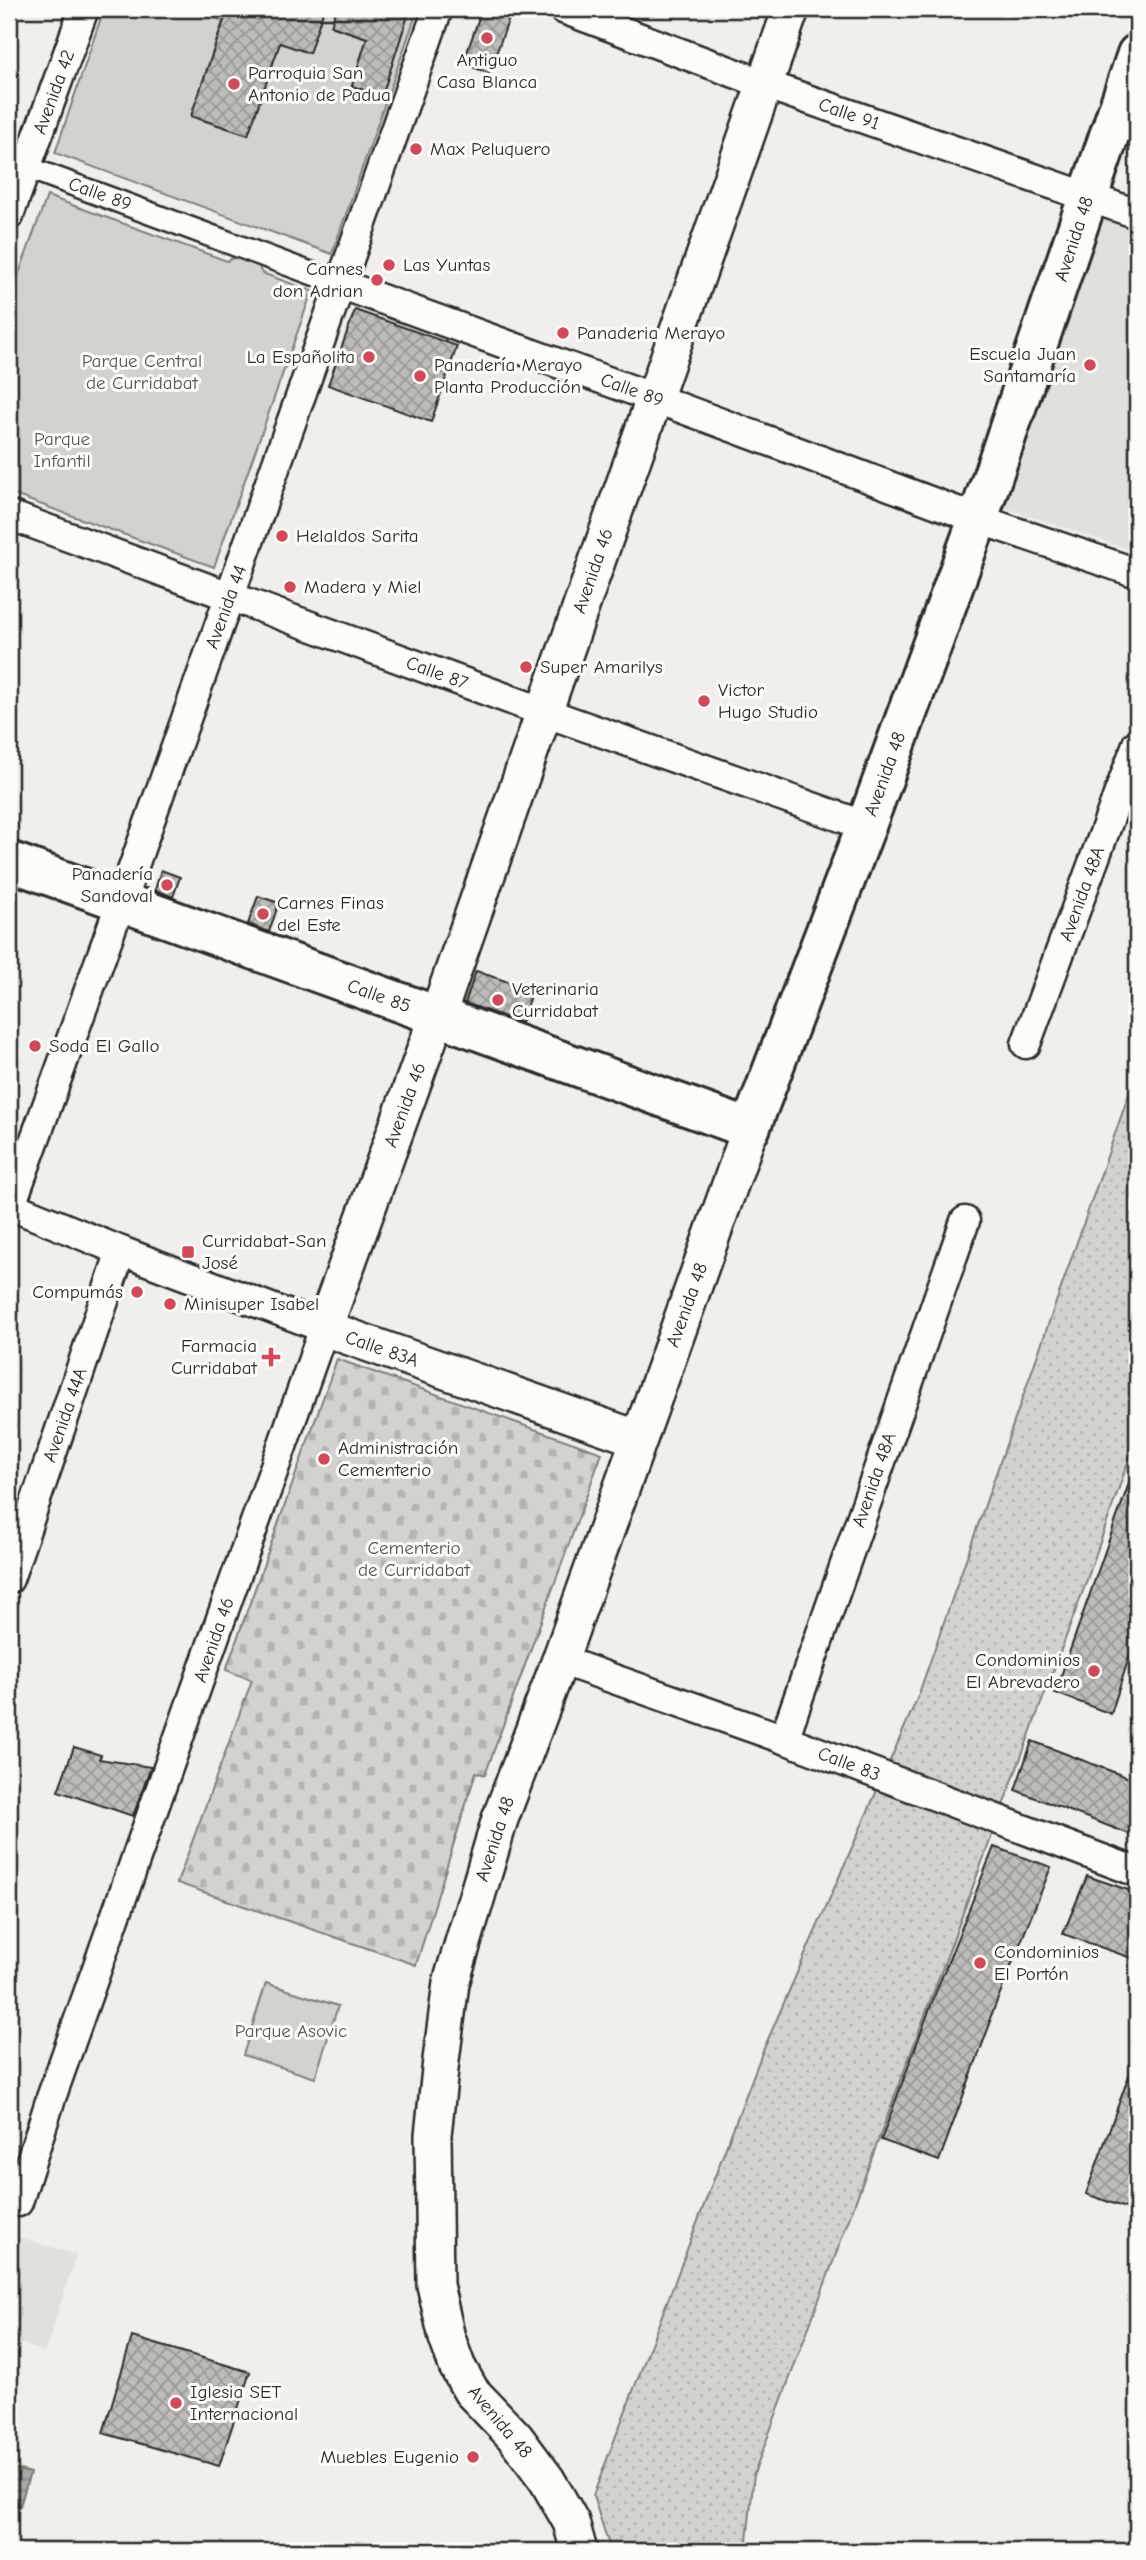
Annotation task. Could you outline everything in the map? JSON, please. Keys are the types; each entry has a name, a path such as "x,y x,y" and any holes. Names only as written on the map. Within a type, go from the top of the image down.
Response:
{"main road":[{"name":"Avenida 48","path":"750,1129 866,826 978,519 1137,54"},
{"name":"Calle 85","path":"9,861 750,1129"}],"street":[{"name":"Avenida 42","path":"9,215 18,163 84,9"},
{"name":"Avenida 44","path":"10,1205 121,902 438,9"},
{"name":"Calle 91","path":"563,9 764,84 1137,214"},
{"name":"Avenida 46","path":"13,2201 437,1017 791,9"},
{"name":"Calle 89","path":"18,163 978,519 1137,573"},
{"name":"Calle 87","path":"9,515 544,712 866,826"},
{"name":"Avenida 48A","path":"1026,1044 1137,744"},
{"name":"Avenida 48","path":"579,2551 571,2522 547,2480 515,2437 471,2391 457,2366 447,2338 435,2284 433,2135 451,1983 500,1819 560,1660 750,1129"},
{"name":"Calle 83A","path":"10,1205 121,1251 324,1328 639,1440"},
{"name":"Avenida 48A","path":"784,1739 965,1221"},
{"name":"Avenida 44A","path":"9,1578 121,1251"},
{"name":"Calle 83","path":"560,1660 784,1739 1137,1872"}],"shaded area":[{"name":"Escuela Juan Santamaría","path":"1095,212 1137,226 1137,552 996,505"},
{"path":"9,2234 76,2255 45,2352 9,2340"},
{"path":"9,2467 30,2473 20,2506 9,2503"}],"green space":[{"path":"104,9 193,9 223,21 191,116 248,135 280,43 323,11 316,9 336,9 331,26 367,38 352,85 381,96 410,9 418,9 332,254 55,153"},
{"name":"Parque Central de Curridabat","path":"47,196 227,261 250,250 262,273 312,291 214,567 9,493 9,301"},
{"path":"1137,1071 1137,1436 1083,1591 754,2474 746,2551 611,2551 593,2496 762,2053 917,1699"},
{"name":"Cementerio de Curridabat","path":"337,1359 602,1453 485,1775 476,1772 416,1965 177,1883 252,1680 226,1670"},
{"name":"Parque Asovic","path":"266,1983 338,2006 315,2078 243,2055"}],"building":[{"name":"Parroquia San Antonio de Padua","path":"228,9 324,9 309,53 280,43 248,135 191,116"},
{"path":"336,9 410,9 382,96 352,86 367,38 331,26"},
{"name":"Antiguo Casa Blanca","path":"482,9 511,13 489,73 463,64"},
{"path":"355,310 457,346 431,422 328,385"},
{"name":"Panadería Sandoval","path":"161,870 180,877 173,897 155,890"},
{"name":"Carnes Finas del Este","path":"258,896 279,903 269,932 248,924"},
{"name":"Veterinaria Curridabat","path":"476,971 532,990 521,1023 465,1003"},
{"path":"1134,1469 1137,1470 1137,1632 1111,1714 1055,1693"},
{"path":"1032,1741 1137,1781 1137,1837 1015,1790"},
{"path":"74,1747 101,1755 99,1759 151,1767 133,1816 58,1791"},
{"path":"994,1847 1051,1867 989,2021 939,2161 881,2140"},
{"name":"Condominios El Portón","path":"1087,1876 1137,1893 1137,1960 1063,1934"},
{"path":"1135,2059 1137,2060 1137,2212 1086,2194"},
{"name":"Iglesia SET Internacional","path":"132,2337 250,2372 219,2466 103,2433"}],"place":[{"name":"Antiguo Casa Blanca","path":"487,38"},
{"name":"Parroquia San Antonio de Padua","path":"234,84"},
{"name":"Max Peluquero","path":"416,149"},
{"name":"Las Yuntas","path":"389,265"},
{"name":"Carnes don Adrian","path":"377,280"},
{"name":"Panaderia Merayo","path":"563,333"},
{"name":"La Españolita","path":"369,357"},
{"name":"Escuela Juan Santamaría","path":"1090,365"},
{"name":"Panadería Merayo Planta Producción","path":"420,376"},
{"name":"Helaldos Sarita","path":"282,536"},
{"name":"Madera y Miel","path":"290,587"},
{"name":"Super Amarilys","path":"526,667"},
{"name":"Victor Hugo Studio","path":"704,701"},
{"name":"Panadería Sandoval","path":"167,885"},
{"name":"Carnes Finas del Este","path":"263,914"},
{"name":"Veterinaria Curridabat","path":"498,1000"},
{"name":"Soda El Gallo","path":"35,1046"},
{"name":"Curridabat-San José","path":"188,1252"},
{"name":"Compumás","path":"137,1292"},
{"name":"Minisuper Isabel","path":"170,1304"},
{"name":"Farmacia Curridabat","path":"271,1357"},
{"name":"Administración Cementerio","path":"324,1459"},
{"name":"Condominios El Abrevadero","path":"1094,1671"},
{"name":"Condominios El Portón","path":"980,1963"},
{"name":"Iglesia SET Internacional","path":"176,2403"},
{"name":"Muebles Eugenio","path":"473,2457"}],"park label":[{"name":"Parque Infantil","path":"62,450"}]}
